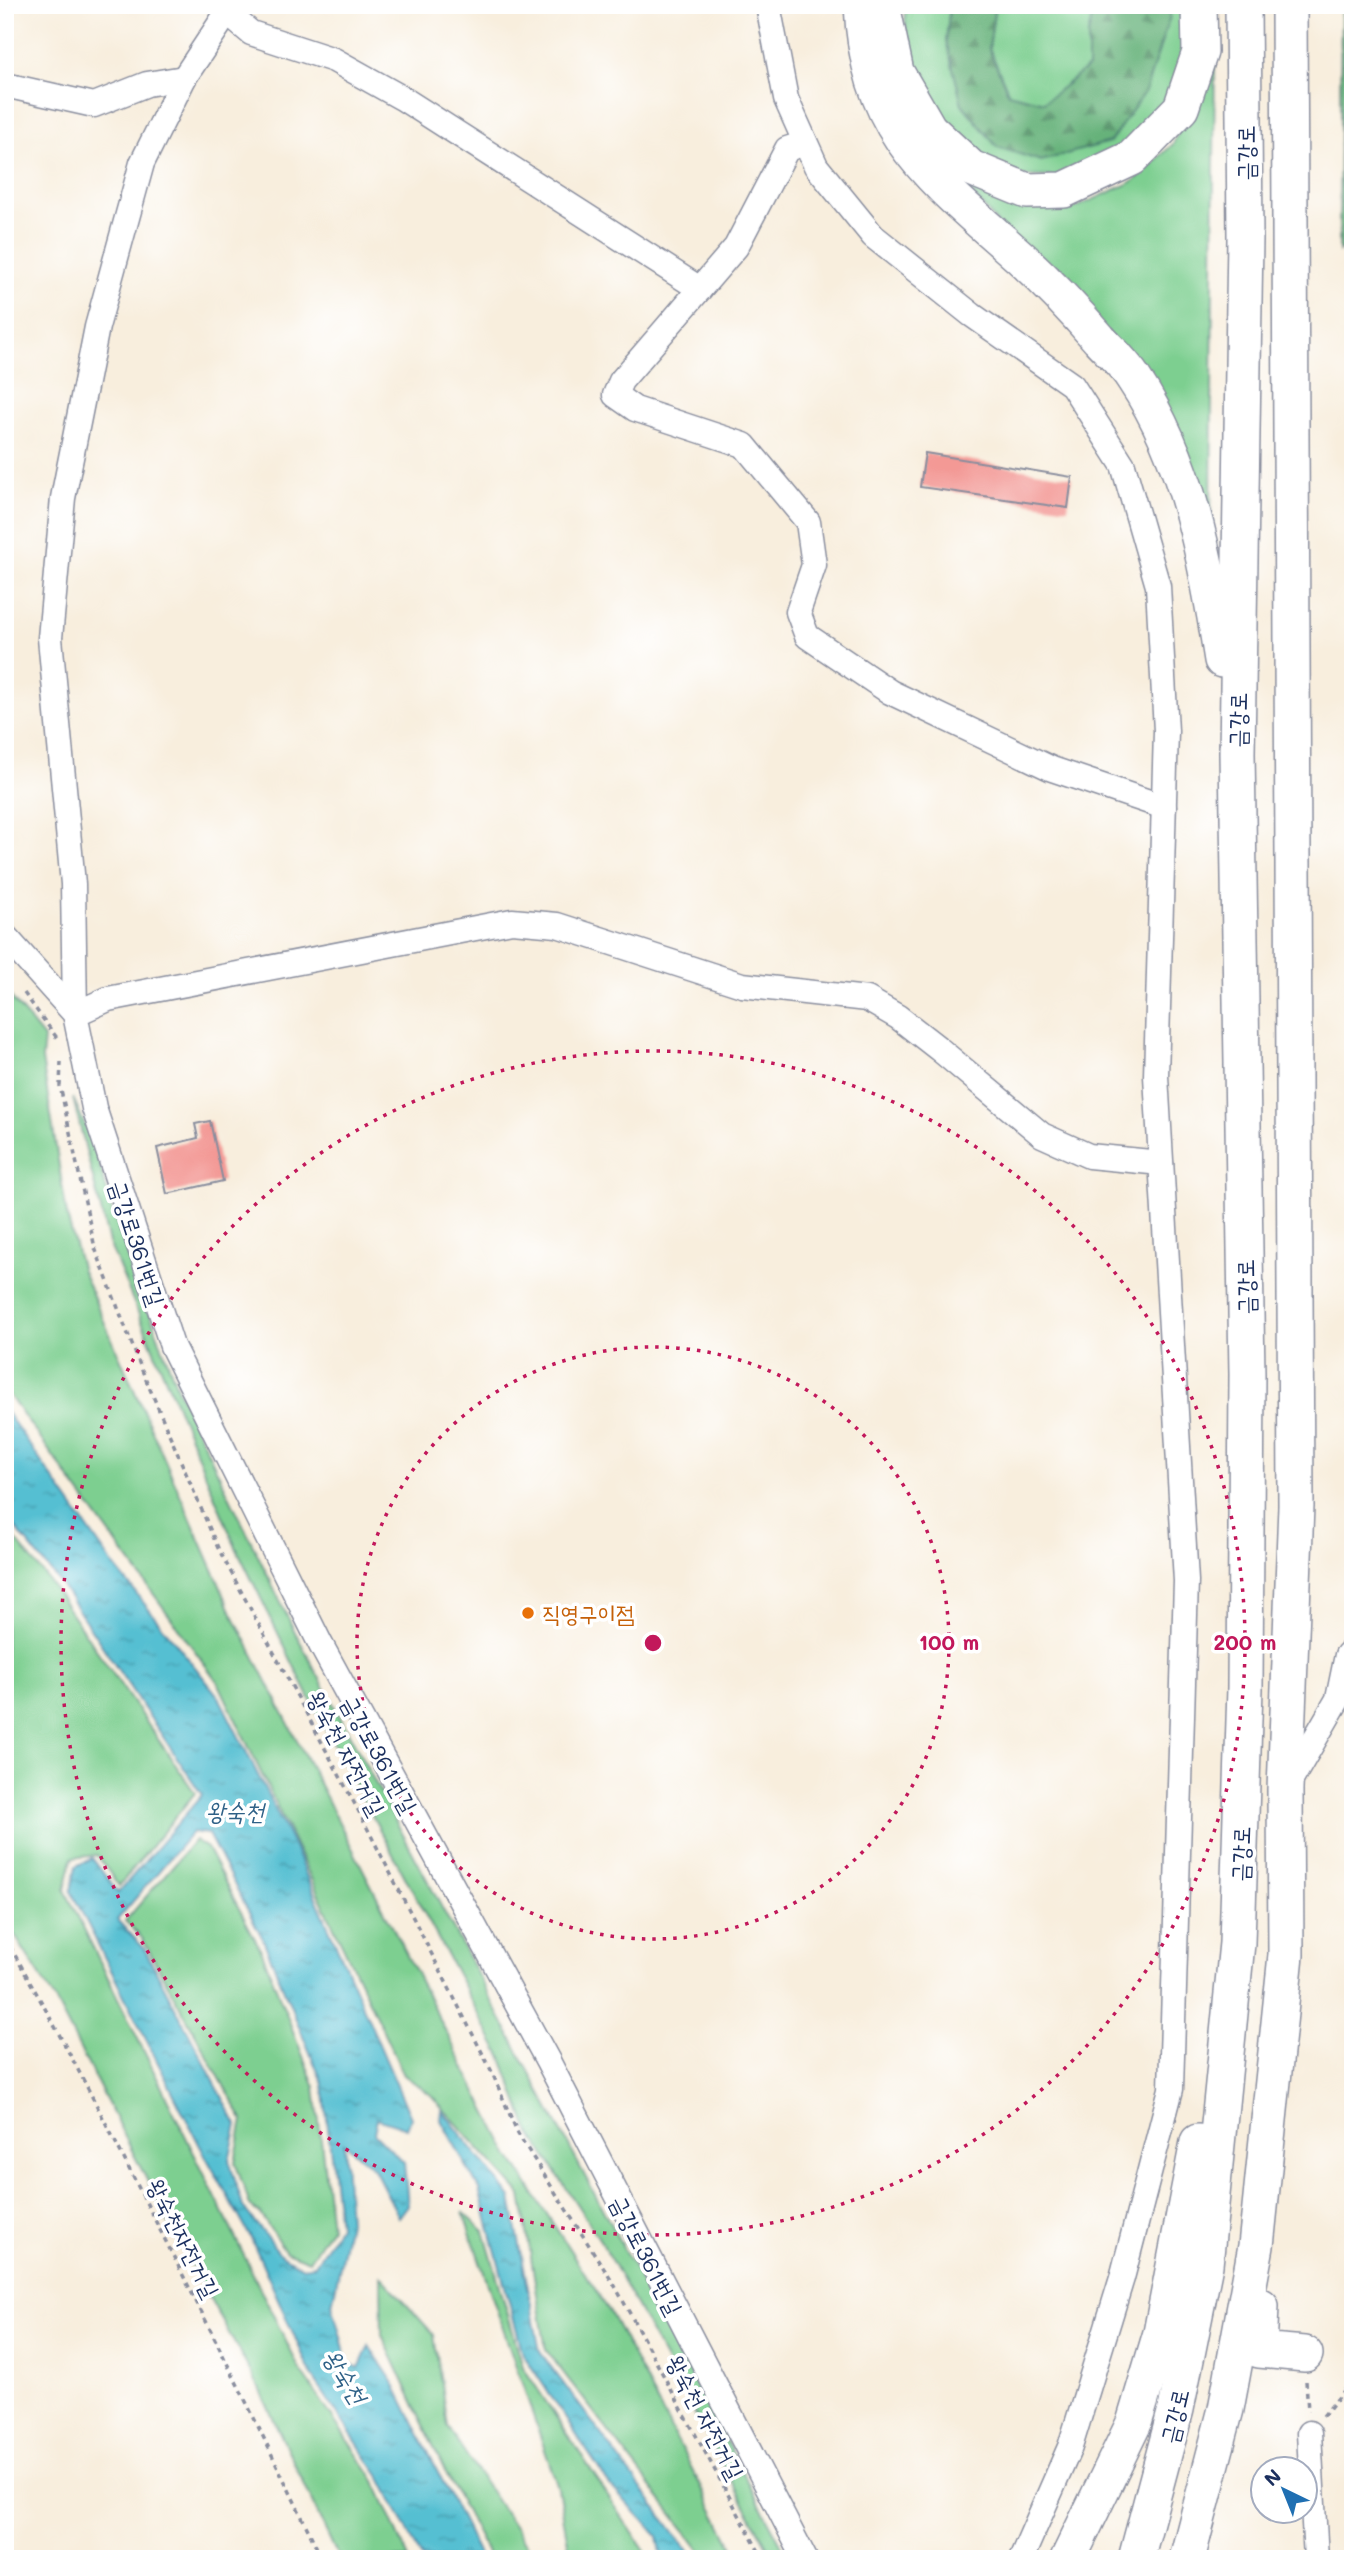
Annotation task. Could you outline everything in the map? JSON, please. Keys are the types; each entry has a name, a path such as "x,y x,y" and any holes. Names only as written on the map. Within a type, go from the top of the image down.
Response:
{"highway":[{"path":"862,5 867,66 888,118 917,162 956,203 1003,242 1072,307 1133,378 1162,431 1193,512 1211,590 1237,753"},
{"path":"882,5 897,72 929,129 971,168 1027,191 1064,190 1132,158 1181,107 1200,52 1199,5"},
{"name":"금강로","path":"1136,2559 1176,2410 1205,2265 1237,1943 1245,1688 1247,1374 1237,753 1245,237 1242,5"},
{"name":"금강로","path":"1186,2559 1226,2409 1256,2246 1286,1955 1284,1790 1296,1506 1289,5"},
{"path":"1289,132 1310,5"},
{"path":"1068,2559 1134,2423 1161,2333 1237,1943"},
{"path":"1272,2109 1258,2350 1305,2354"}],"street":[{"path":"768,5 786,99 816,166 873,236 972,315 1072,386 1123,465 1158,586 1166,731 1156,1076 1186,1581 1171,2089 1122,2278 1070,2447 1021,2559"},
{"path":"224,9 251,33 334,60 402,98 700,289"},
{"name":"금강로361번길","path":"224,9 184,78 142,163 97,327 63,498 50,638 73,884 75,1014 94,1108 172,1346 321,1645 548,2061 805,2559"},
{"path":"5,85 94,105 147,84 184,78"},
{"path":"805,143 787,149 736,247 621,381 615,395 635,409 744,445 808,522 814,565 798,612 807,636 890,692 1052,769 1164,807"},
{"path":"5,936 75,1014 108,999 444,933 512,921 557,925 742,985 867,999 898,1017 1042,1135 1089,1156 1161,1163"},
{"path":"1284,1790 1338,1699 1347,1654 1353,1649"},
{"path":"1309,2433 1316,2559"}],"path":[{"path":"20,988 59,1041"},
{"name":"왕숙천 자전거길","path":"62,1059 60,1086 95,1248 141,1368 218,1548 359,1812 491,2070 518,2134 615,2286 763,2559"},
{"name":"왕숙천자전거길","path":"5,1938 67,2048 138,2186 261,2428 322,2559"},
{"path":"1305,2354 1309,2433"},
{"path":"1309,2433 1353,2380"}],"green space":[{"path":"905,5 950,5 946,41 997,147 1145,92 1170,16 1170,5 1193,5 1188,66 1154,130 1085,177 1006,176 945,134 906,50"},
{"path":"950,5 995,5 989,48 1008,93 1044,102 1088,67 1088,35 1095,5 1170,5 1170,16 1145,92 1110,142 1041,161 997,147 962,104 946,41"},
{"path":"995,5 1095,5 1088,35 1088,67 1044,103 1009,94 989,48"},
{"path":"1341,5 1353,5 1353,241 1339,251"},
{"path":"1215,46 1211,516 1177,437 965,185 1028,205 1077,207 1134,181 1173,144"},
{"path":"5,990 44,1038 42,1059 67,1216 82,1271 232,1613 509,2155 611,2314 739,2559 701,2559 700,2550 546,2350 521,2195 431,2095 404,2075 219,1684 5,1390"},
{"path":"73,1098 95,1148 113,1213 178,1390 295,1632 789,2559 774,2559 603,2245 528,2129 502,2058 315,1709 234,1543 109,1243"},
{"path":"5,1526 49,1581 195,1793 119,1886 97,1855 72,1858 65,1890 299,2368 375,2481 409,2559 339,2559 258,2386 175,2235 54,1998 5,1920"},
{"path":"195,1840 207,1848 262,1952 315,2087 331,2227 309,2261 286,2252 260,2214 250,2206 235,2162 243,2120 142,1938 125,1921"},
{"path":"463,2212 484,2231 523,2367 650,2559 571,2559 558,2488"},
{"path":"381,2276 434,2335 447,2426 535,2559 490,2559 443,2467 382,2335"}],"water":[{"name":"왕숙천","path":"5,1410 114,1566 219,1697 294,1847 411,2118 407,2128 377,2118 374,2133 404,2163 408,2205 399,2217 374,2169 344,2143 349,2222 332,2305 348,2363 359,2368 369,2346 395,2385 481,2559 422,2559 382,2480 312,2376 252,2240 200,2146 71,1891 76,1866 92,1858 118,1893 202,1795 60,1583 5,1515","holes":["192,1832 208,1834 262,1937 323,2084 339,2226 315,2265 303,2267 282,2256 243,2207 229,2160 237,2125 144,1948 117,1920"]},
{"path":"442,2110 511,2198 540,2352 694,2559 662,2559 658,2536 609,2484 523,2354 479,2189 441,2120"}],"building":[{"path":"925,453 1072,477 1068,508 920,487"},
{"path":"210,1121 223,1181 167,1194 157,1148 198,1138 195,1124"}],"place":[{"name":"직영구이점","path":"528,1613"}]}
